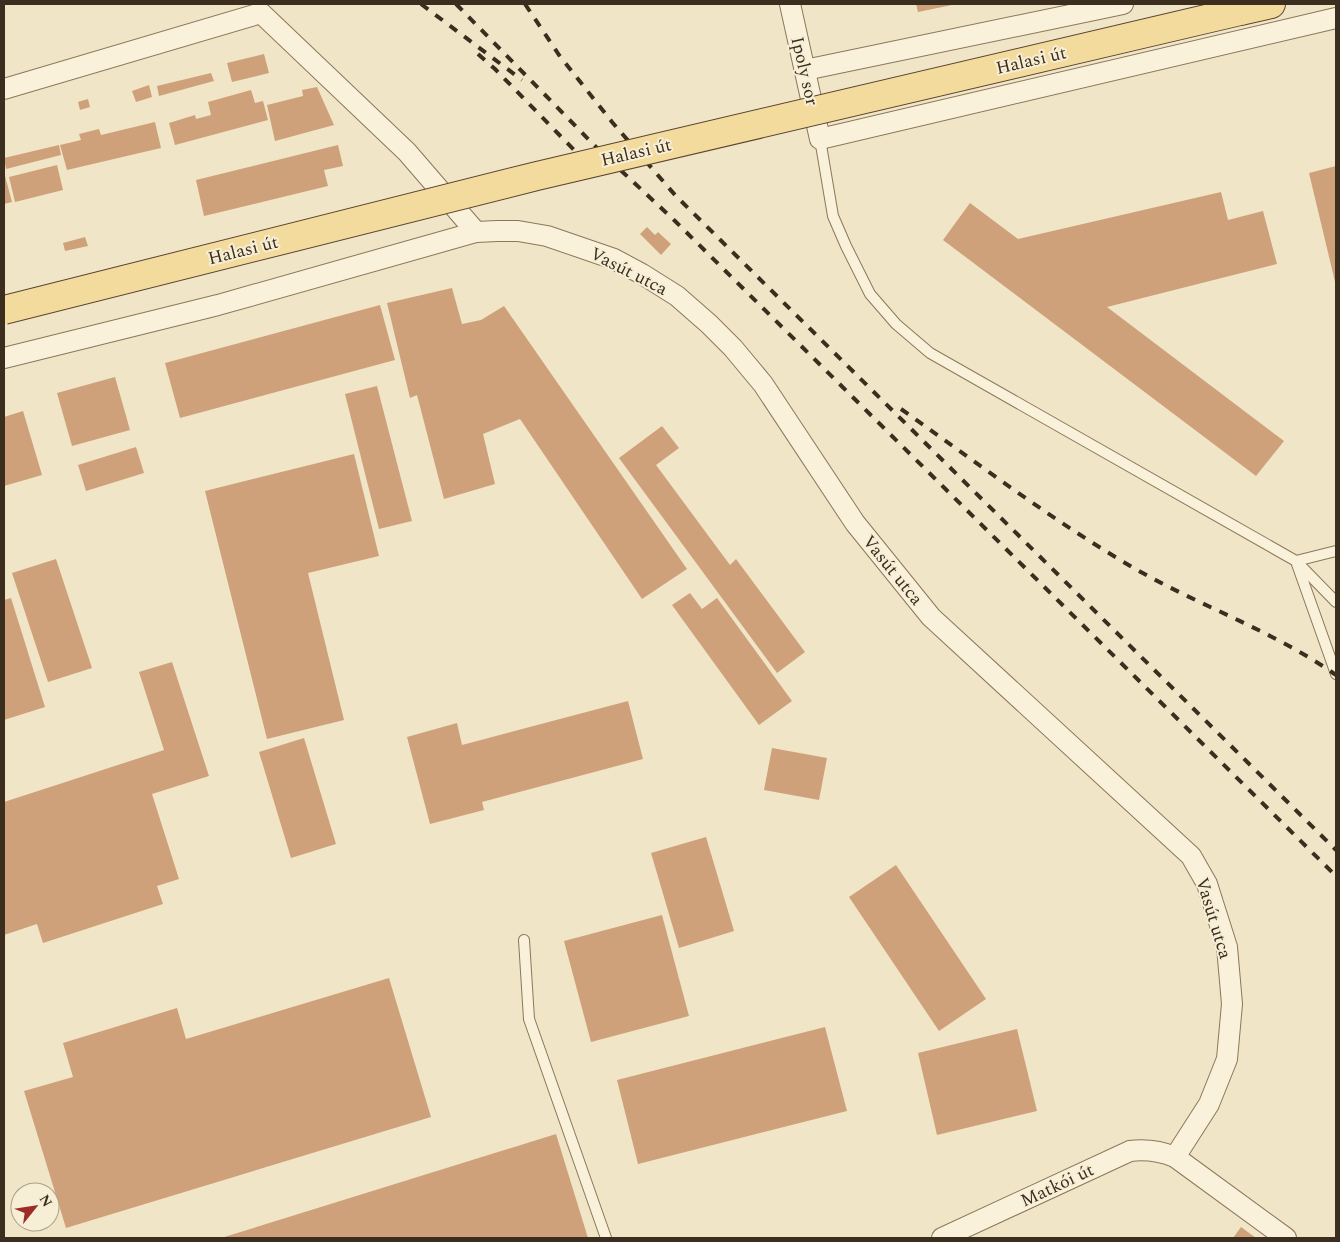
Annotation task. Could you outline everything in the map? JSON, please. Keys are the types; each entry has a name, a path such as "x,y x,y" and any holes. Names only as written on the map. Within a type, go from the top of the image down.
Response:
{"main road":[{"name":"Halasi út","path":"4,310 537,176 1271,4"}],"street":[{"name":"Ipoly sor","path":"790,4 820,139"},
{"path":"805,70 1122,4"},
{"path":"4,89 256,9 407,152 476,232 218,305 4,358"},
{"path":"820,139 1336,18"},
{"name":"Vasút utca","path":"476,232 518,232 547,236 605,256 642,274 677,296 709,324 763,384 855,523 931,617 1191,856 1208,884 1227,947 1232,1004 1227,1059 1208,1104 1175,1158"},
{"name":"Matkói út","path":"942,1238 1130,1151 1162,1152 1175,1158"},
{"path":"1175,1158 1286,1238"}],"lane":[{"path":"820,139 833,216 870,294 896,324 930,353 1296,561 1336,602"},
{"path":"1296,561 1336,551"},
{"path":"1296,561 1336,674"},
{"path":"524,940 529,1019 606,1238"}],"building":[{"path":"916,4 952,4 952,5 918,12"},
{"path":"264,54 269,73 232,82 227,63"},
{"path":"211,73 214,81 159,96 157,86"},
{"path":"149,85 152,97 136,102 132,91"},
{"path":"317,87 334,125 275,141 267,105 303,96 302,90"},
{"path":"251,90 255,103 263,101 268,120 175,145 169,123 195,115 196,119 211,115 208,102"},
{"path":"88,99 90,107 80,110 78,102"},
{"path":"155,122 161,148 67,170 60,145 81,140 79,134 99,129 101,135"},
{"path":"59,145 61,155 6,169 4,158"},
{"path":"338,145 343,166 324,170 328,186 204,216 196,180"},
{"path":"57,165 63,190 15,202 9,177"},
{"path":"1336,166 1336,286 1309,173"},
{"path":"4,172 12,202 4,204"},
{"path":"1221,192 1228,220 1263,211 1277,264 1107,307 1284,441 1256,476 943,240 970,203 1018,239"},
{"path":"647,227 655,235 658,232 671,244 661,255 640,234"},
{"path":"85,237 88,246 65,251 63,243"},
{"path":"452,288 462,324 481,320 504,306 687,569 642,599 520,419 483,434 495,484 444,499 417,395 410,398 387,303"},
{"path":"380,305 395,360 180,418 165,363"},
{"path":"115,377 130,430 72,446 57,393"},
{"path":"377,386 412,521 379,529 345,394"},
{"path":"23,411 42,475 4,486 4,417"},
{"path":"662,426 679,448 656,465 730,565 736,559 805,652 777,673 619,458"},
{"path":"136,447 144,473 86,491 78,465"},
{"path":"354,454 379,556 308,573 344,720 267,739 205,491"},
{"path":"56,559 92,668 48,682 12,573"},
{"path":"690,593 702,609 717,598 792,701 759,725 672,605"},
{"path":"11,598 45,707 4,720 4,600"},
{"path":"172,662 209,776 152,794 179,879 157,886 163,904 43,943 37,924 4,935 4,802 164,750 139,672"},
{"path":"628,701 643,759 482,802 484,810 430,824 407,737 457,723 462,745"},
{"path":"304,738 336,844 291,858 259,752"},
{"path":"772,748 827,758 819,800 764,790"},
{"path":"706,837 734,931 679,948 651,853"},
{"path":"896,865 986,999 939,1031 849,897"},
{"path":"662,915 689,1016 591,1042 564,941"},
{"path":"389,978 431,1117 66,1228 60,1208 60,1182 52,1182 24,1091 73,1077 63,1043 177,1008 186,1039"},
{"path":"825,1027 847,1111 638,1164 617,1080"},
{"path":"1017,1029 1037,1111 937,1135 918,1053"},
{"path":"556,1134 588,1238 221,1238"},
{"path":"1241,1227 1256,1238 1233,1238"}],"railway":[{"path":"421,4 522,80"},
{"path":"456,4 598,149 674,220 1336,876"},
{"path":"525,4 559,55 612,122 675,195 1336,850"},
{"path":"478,54 579,155"},
{"path":"901,409 1015,491 1102,549 1157,581 1261,631 1312,659 1336,675"}]}
